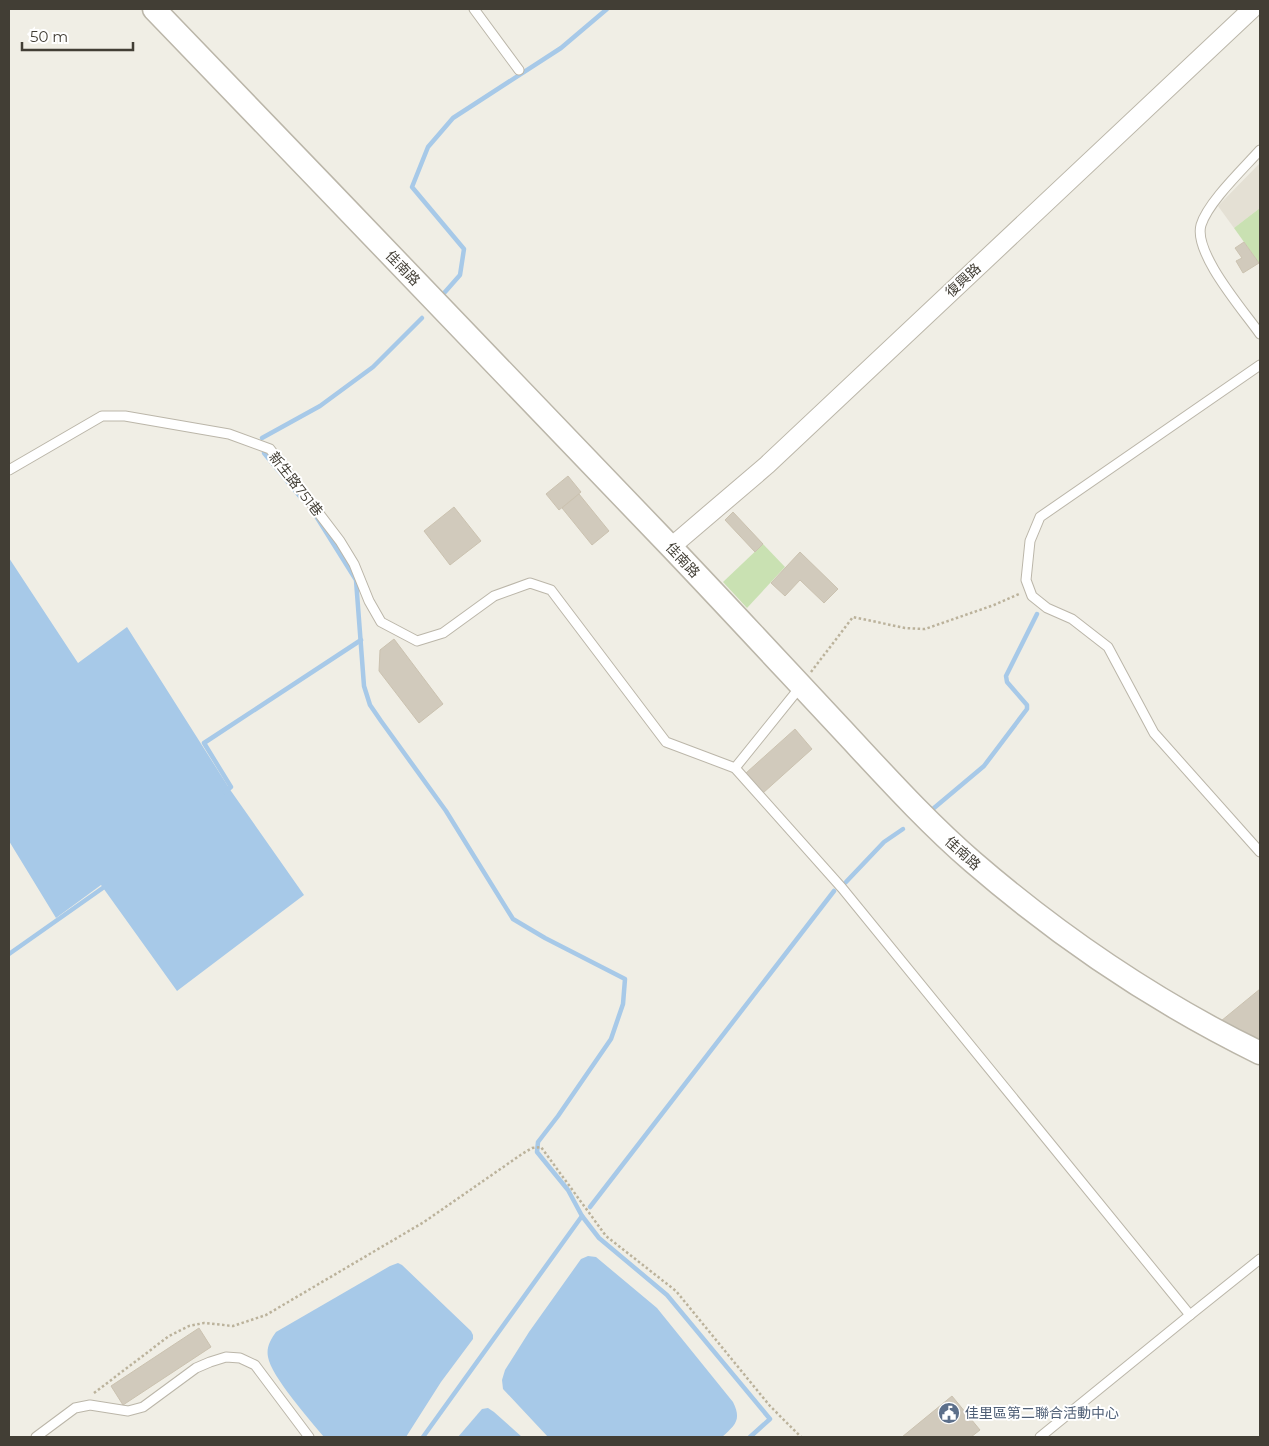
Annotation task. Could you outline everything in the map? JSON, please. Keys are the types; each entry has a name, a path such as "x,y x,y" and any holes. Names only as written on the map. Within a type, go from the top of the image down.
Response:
{"street":[{"name":"佳南路","path":"154,9 672,547 916,808 972,861 1083,949 1150,994 1260,1053"},
{"name":"復興路","path":"672,547 767,465 1252,9"}],"lane":[{"path":"474,9 519,70"},
{"path":"1260,150 1213,203 1200,226 1202,246 1216,274 1260,334"},
{"path":"1260,365 1040,517 1030,541 1026,580 1032,596 1047,608 1072,619 1108,647 1154,733 1260,852"},
{"name":"新生路751巷","path":"9,470 102,416 124,416 229,434 270,449 340,541 354,564 369,601 381,622 417,641 442,633 494,596 530,583 550,590 666,742 735,768"},
{"path":"801,686 735,768 842,888 1190,1314"},
{"path":"1040,1437 1260,1259"},
{"path":"36,1437 74,1408 90,1405 128,1411 143,1407 196,1368 226,1357 240,1358 255,1365 308,1437"}],"path":[{"path":"801,686 853,617 905,628 925,628 994,605 1029,589"},
{"path":"74,1408 169,1336 189,1326 204,1323 233,1326 266,1315 424,1222 532,1148 541,1147 606,1236 676,1291 770,1406 801,1437"}],"shaded area":[{"path":"1260,163 1260,208 1234,228 1218,206"}],"green space":[{"path":"1260,208 1260,262 1259,263 1234,228"},
{"path":"763,544 785,567 747,608 723,582"}],"water":[{"path":"9,558 78,663 127,627 231,791 304,895 177,991 101,885 56,918 9,841"},
{"path":"588,1256 596,1257 657,1308 733,1402 737,1413 736,1422 722,1437 548,1437 503,1389 502,1380 505,1370 529,1332 581,1259"},
{"path":"398,1263 471,1331 473,1339 441,1382 406,1437 324,1437 276,1375 268,1357 269,1343 276,1332"},
{"path":"488,1408 522,1437 458,1437 482,1409"}],"building":[{"path":"1244,242 1259,263 1243,273 1236,261 1242,258 1235,248"},
{"path":"568,476 581,492 559,510 546,494"},
{"path":"579,494 609,531 592,545 562,508"},
{"path":"454,507 481,541 450,565 424,531"},
{"path":"733,512 763,544 755,552 725,520"},
{"path":"800,552 838,589 824,603 800,580 785,596 771,583"},
{"path":"394,639 443,704 419,723 379,671 380,650"},
{"path":"795,729 812,749 763,793 746,773"},
{"path":"1260,989 1260,1039 1221,1021"},
{"path":"199,1328 211,1347 123,1405 111,1386"},
{"name":"佳里區第二聯合活動中心","path":"952,1396 980,1430 971,1437 902,1437"}],"waterway":[{"path":"445,292 460,275 464,249 412,187 428,147 453,118 561,48 607,9"},
{"path":"262,438 320,406 373,367 422,318"},
{"path":"264,453 303,500"},
{"path":"316,516 356,580 364,686 370,705 446,811 513,919 545,938 625,979 623,1004 611,1039 538,1142 537,1152 568,1190 582,1216 599,1238 667,1295 770,1419 750,1437"},
{"path":"934,808 984,766 1027,709 1027,705 1007,682 1006,676 1037,614"},
{"path":"225,792 231,787 204,743 361,640"},
{"path":"846,882 884,842 903,829"},
{"path":"9,954 107,885"},
{"path":"590,1207 834,891"},
{"path":"423,1437 582,1216"}],"place":[{"name":"佳里區第二聯合活動中心","path":"949,1413"}]}
